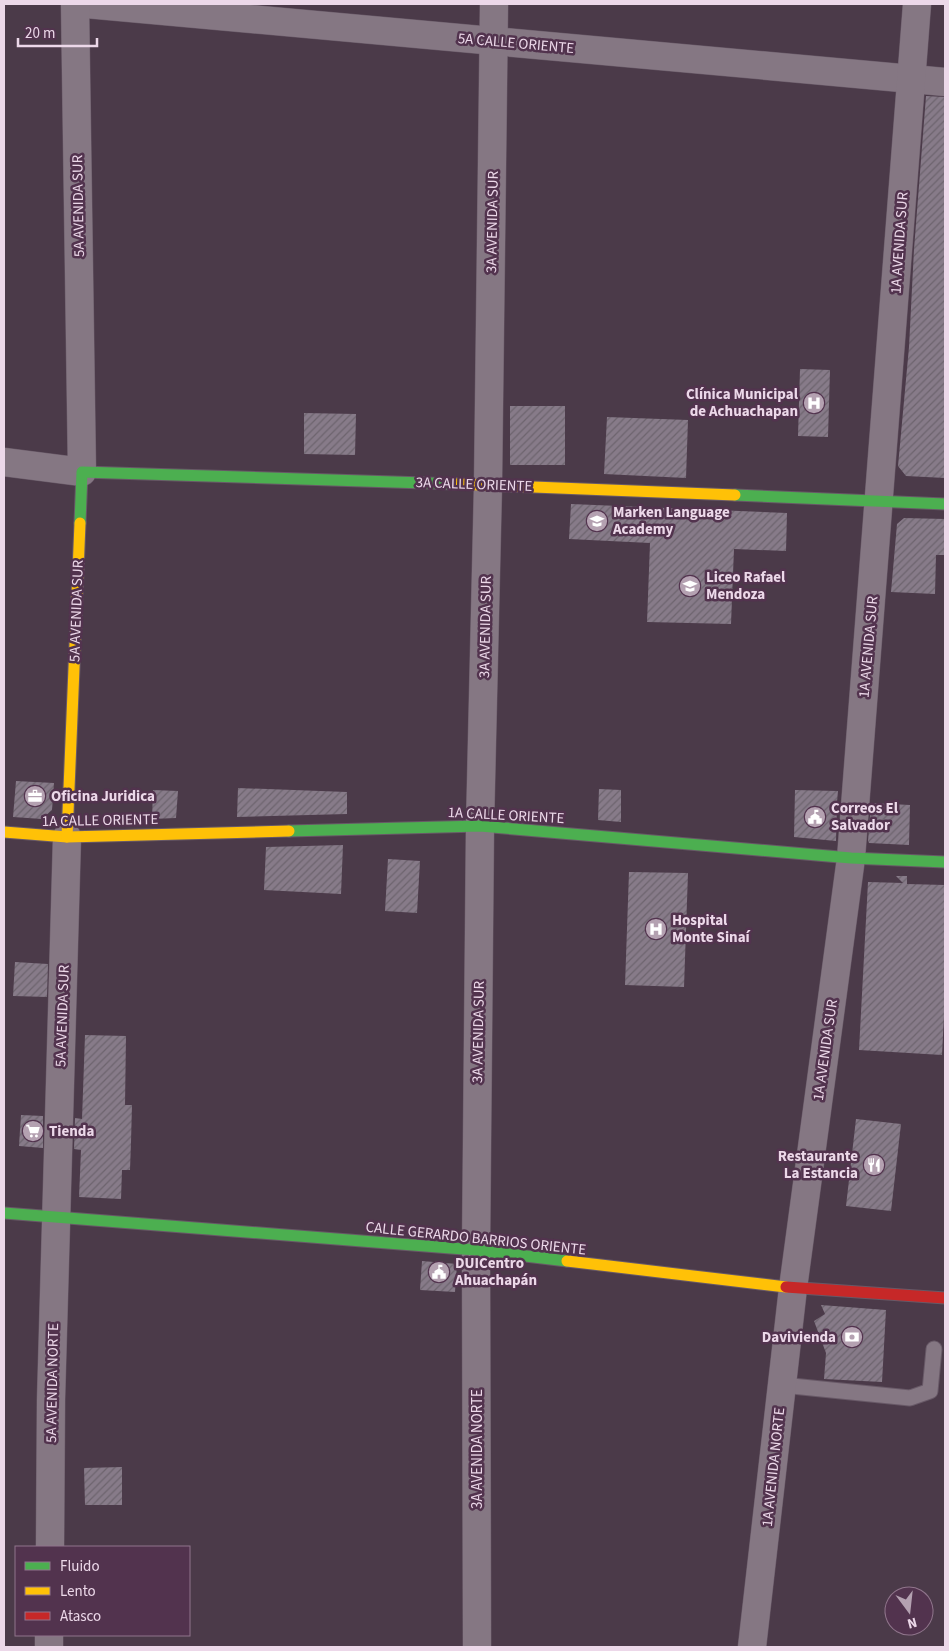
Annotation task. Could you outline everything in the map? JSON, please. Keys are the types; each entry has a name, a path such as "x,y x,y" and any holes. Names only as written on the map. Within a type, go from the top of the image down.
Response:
{"main road":[{"name":"3A CALLE ORIENTE","path":"82,472 488,485 945,504"},
{"name":"5A AVENIDA SUR","path":"67,837 82,472"},
{"name":"1A CALLE ORIENTE","path":"4,832 67,837 480,826 851,858 945,862"},
{"name":"CALLE GERARDO BARRIOS ORIENTE","path":"4,1213 476,1250 793,1288 945,1298"}],"street":[{"name":"5A AVENIDA SUR","path":"75,4 82,472"},
{"name":"5A CALLE ORIENTE","path":"86,4 945,82"},
{"name":"3A AVENIDA SUR","path":"476,1250 480,826 488,485 494,4"},
{"name":"1A AVENIDA SUR","path":"793,1288 851,858 917,4"},
{"name":"3A CALLE ORIENTE","path":"4,462 82,472"},
{"name":"5A AVENIDA SUR","path":"56,1218 67,837"},
{"name":"5A AVENIDA NORTE","path":"50,1546 51,1400 56,1218"},
{"name":"3A AVENIDA NORTE","path":"476,1250 477,1647"},
{"name":"1A AVENIDA NORTE","path":"752,1647 793,1288"}],"lane":[{"path":"782,1385 910,1398 930,1391 934,1349"}],"building":[{"path":"926,96 945,97 945,478 906,476 898,466 909,347 914,249"},
{"name":"Clínica Municipal de Achuachapan","path":"800,369 830,370 828,437 798,436"},
{"path":"510,406 565,406 565,465 510,465"},
{"path":"304,413 356,414 355,455 304,454"},
{"path":"607,417 688,420 686,478 604,474"},
{"name":"Liceo Rafael Mendoza","path":"571,504 787,513 786,551 734,549 731,624 647,622 650,543 569,539"},
{"path":"904,518 945,519 945,555 936,555 935,594 891,592 897,524"},
{"name":"Oficina Juridica","path":"16,781 54,783 52,810 42,819 13,817"},
{"path":"238,788 347,792 347,814 237,817"},
{"path":"599,789 621,790 621,822 598,820"},
{"path":"153,790 178,791 176,818 152,819"},
{"name":"Correos El Salvador","path":"795,790 838,791 837,802 840,802 839,807 837,804 836,841 794,837"},
{"path":"871,803 910,805 909,845 869,843"},
{"path":"343,845 341,894 264,890 266,847"},
{"path":"388,859 420,861 417,913 385,911"},
{"name":"Hospital Monte Sinaí","path":"629,872 688,873 684,987 625,985"},
{"path":"896,876 907,876 907,884 945,885 945,997 942,1055 859,1050 868,882 903,883"},
{"path":"15,962 48,964 47,997 13,996"},
{"path":"85,1035 126,1036 125,1105 132,1105 131,1142 130,1170 122,1170 121,1199 79,1197 81,1150 74,1149 75,1118 82,1119"},
{"name":"Tienda","path":"21,1115 43,1116 43,1148 19,1146"},
{"name":"Restaurante La Estancia","path":"856,1119 901,1124 891,1211 846,1206"},
{"name":"DUICentro Ahuachapán","path":"422,1261 457,1264 455,1292 420,1290"},
{"name":"Davivienda","path":"821,1305 886,1310 882,1382 824,1379 826,1353 814,1321 825,1314"},
{"path":"122,1467 122,1505 85,1505 84,1468"}],"traffic: fast":[{"path":"80,523 82,472 456,484"},
{"path":"735,495 945,504"},
{"path":"289,831 480,826 851,858 945,862"},
{"path":"4,1213 476,1250 567,1261"}],"traffic: slow":[{"path":"456,484 735,495"},
{"path":"67,837 80,523"},
{"path":"4,832 67,837 289,831"},
{"path":"567,1261 786,1287"}],"traffic: jam":[{"path":"786,1287 945,1298"}],"place":[{"name":"Clínica Municipal de Achuachapan","path":"814,403"},
{"name":"Marken Language Academy","path":"597,521"},
{"name":"Liceo Rafael Mendoza","path":"690,586"},
{"name":"Oficina Juridica","path":"35,796"},
{"name":"Correos El Salvador","path":"815,817"},
{"name":"Hospital Monte Sinaí","path":"656,929"},
{"name":"Tienda","path":"33,1131"},
{"name":"Restaurante La Estancia","path":"874,1165"},
{"name":"DUICentro Ahuachapán","path":"439,1272"},
{"name":"Davivienda","path":"852,1337"}]}
